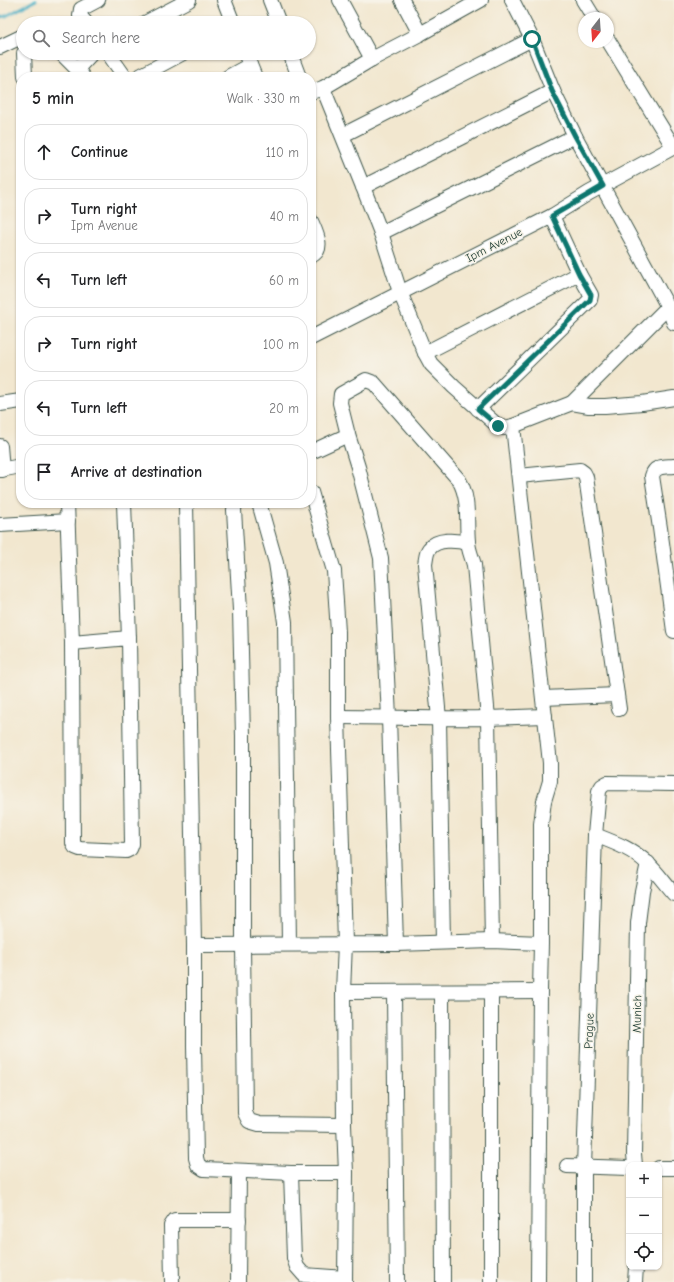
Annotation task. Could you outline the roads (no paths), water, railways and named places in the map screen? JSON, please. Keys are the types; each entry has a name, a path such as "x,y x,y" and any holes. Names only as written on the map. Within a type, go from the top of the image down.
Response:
{"street":[{"path":"80,16 81,9 98,0"},
{"path":"159,16 190,0"},
{"path":"224,0 230,16"},
{"path":"270,0 276,16"},
{"path":"340,0 372,58"},
{"path":"402,0 420,34"},
{"path":"512,0 532,39 552,91 668,306 674,323"},
{"path":"583,0 590,12"},
{"path":"476,1 420,34 372,58 317,90 343,135 400,292 424,353 431,364 478,409 498,426 504,428 572,403 668,306"},
{"path":"0,47 16,39"},
{"path":"343,135 532,39"},
{"path":"613,48 674,147"},
{"path":"24,60 25,72"},
{"path":"68,60 79,72"},
{"path":"81,72 88,60"},
{"path":"113,60 122,72"},
{"path":"147,72 170,60"},
{"path":"293,60 297,72"},
{"path":"237,72 250,65"},
{"path":"363,188 552,91"},
{"path":"380,234 575,136"},
{"name":"Ipm Avenue","path":"316,335 552,216 674,147"},
{"path":"478,409 590,300 591,295 579,274 552,216"},
{"path":"316,234 319,241 316,254"},
{"path":"424,353 579,274"},
{"path":"396,944 389,717 381,558 340,403 341,394 366,380 374,382 454,474 464,489 466,498 468,543 474,565 488,718 492,940"},
{"path":"572,403 589,406 605,406 642,403 674,398"},
{"path":"0,404 16,402"},
{"path":"512,426 519,476 550,763 550,781 544,801 541,824 538,1282"},
{"path":"316,450 348,435"},
{"path":"0,446 1,470 16,467"},
{"path":"674,466 657,468 653,471 652,476 667,527 674,631"},
{"path":"519,476 580,470 586,477 619,709"},
{"path":"67,508 72,643 73,843 75,847 80,849 126,851 130,849 132,844 129,638 124,508"},
{"path":"186,508 194,945 196,1158 198,1165 204,1170 346,1173"},
{"path":"234,508 240,610 243,736 245,1113 249,1121 259,1124 344,1125"},
{"path":"260,508 276,563 285,622 289,944"},
{"path":"291,1173 294,1258 297,1267 304,1275 345,1280 346,1173 344,1125 343,992 345,943 338,717 338,632 334,572 316,508"},
{"path":"0,525 68,521"},
{"path":"443,942 439,719 425,564 428,550 435,544 453,540 468,543"},
{"path":"72,643 129,638"},
{"path":"543,698 617,694"},
{"path":"338,717 439,719 545,716"},
{"name":"Prague","path":"584,1282 584,1167 595,835 599,792 602,786 607,783 674,784"},
{"path":"595,835 628,849 648,863 674,894"},
{"name":"Munich","path":"635,1162 638,923 642,891 648,863"},
{"path":"194,945 345,943 396,944 492,940 541,943"},
{"path":"490,1282 491,991"},
{"path":"343,992 394,993 540,991"},
{"path":"442,992 443,1282"},
{"path":"394,993 397,1282"},
{"path":"567,1166 626,1168"},
{"path":"662,1168 674,1168"},
{"path":"238,1282 240,1171"},
{"path":"172,1282 171,1226 175,1220 239,1220"},
{"path":"635,1282 636,1270"}],"waterway":[{"path":"0,17 6,16 36,0"}]}
